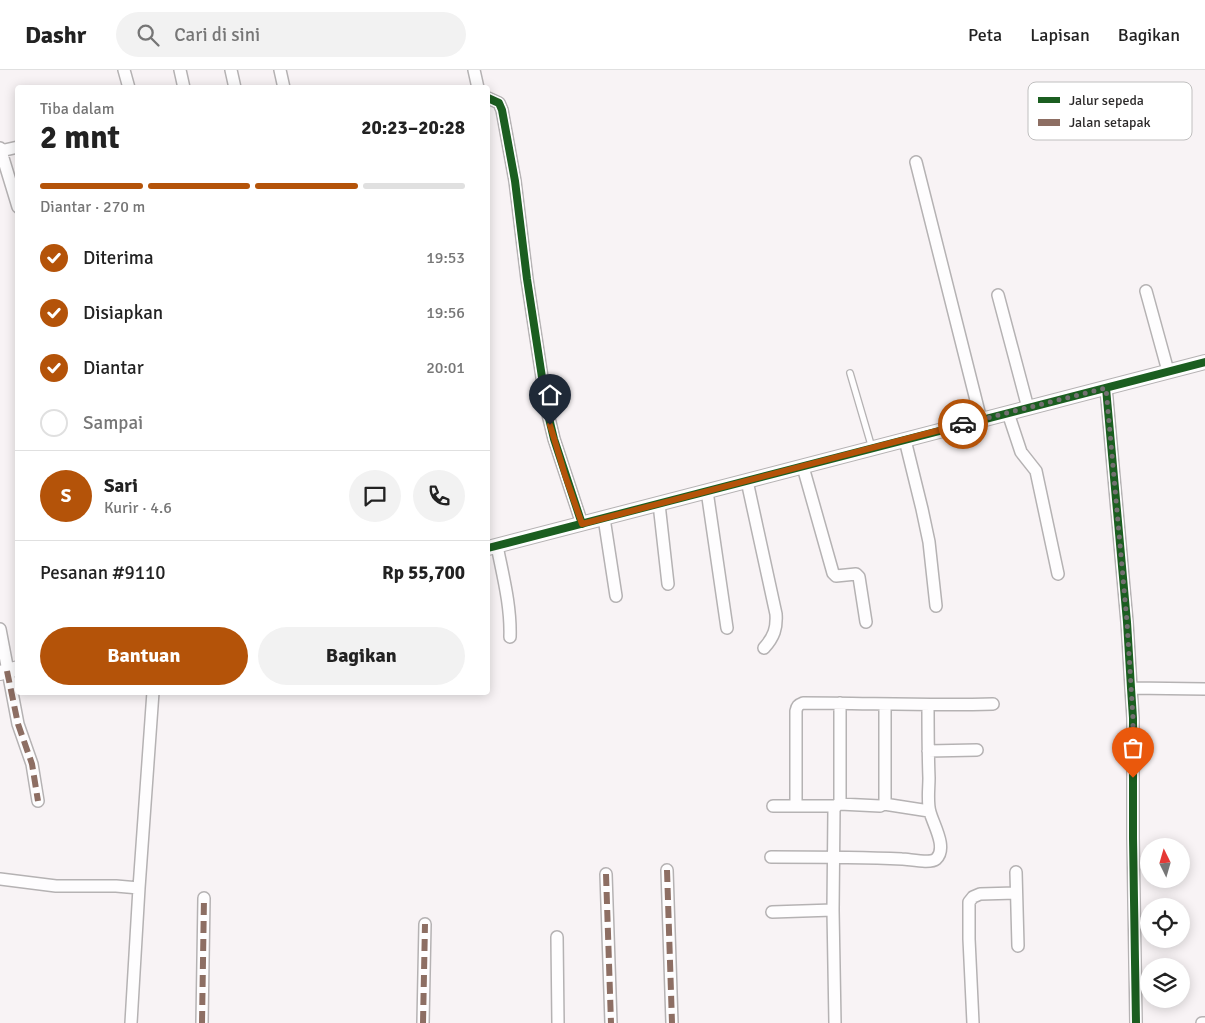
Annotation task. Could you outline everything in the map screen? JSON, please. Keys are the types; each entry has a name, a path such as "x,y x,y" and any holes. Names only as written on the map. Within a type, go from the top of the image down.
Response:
{"street":[{"path":"124,70 128,85"},
{"path":"180,70 183,85"},
{"path":"231,70 234,85"},
{"path":"280,70 283,85"},
{"path":"474,70 477,85"},
{"path":"490,99 499,103 502,110 515,181 547,410 557,448 582,524"},
{"path":"15,148 1,150 15,197"},
{"path":"916,162 981,420"},
{"path":"1146,291 1168,372"},
{"path":"998,295 1028,408"},
{"path":"510,637 511,621 508,601 492,547 1205,362"},
{"path":"1106,388 1127,622 1133,718 1136,1023"},
{"path":"1008,413 1021,452 1036,472 1058,574"},
{"path":"905,440 929,542 936,606"},
{"path":"803,467 833,573 836,576 856,574 859,577 866,622"},
{"path":"747,481 777,623 776,632 764,648"},
{"path":"706,491 727,628"},
{"path":"659,504 668,584"},
{"path":"604,518 616,596"},
{"path":"0,629 18,724 32,764 38,801"},
{"path":"1131,688 1205,689"},
{"path":"132,1023 139,888 153,695"},
{"path":"796,805 797,707 803,703 993,704"},
{"path":"835,1023 833,857 834,809 838,805 840,703"},
{"path":"884,804 886,776 885,704"},
{"path":"771,857 833,857 932,861 936,859 940,843 938,831 930,811 928,705"},
{"path":"928,751 977,750"},
{"path":"773,806 880,806 884,804 930,811"},
{"path":"667,870 672,1023"},
{"path":"1016,872 1018,946"},
{"path":"606,874 611,1023"},
{"path":"0,879 61,886 139,888"},
{"path":"973,1023 969,902 973,897 980,894 1016,893"},
{"path":"202,1023 204,898"},
{"path":"772,912 833,910"},
{"path":"423,1023 424,924"},
{"path":"557,937 558,1023"}],"lane":[{"path":"850,373 872,448"}],"marked path":[{"path":"7,671 18,724 32,764 38,801"},
{"path":"667,870 672,1023"},
{"path":"606,874 611,1023"},
{"path":"202,1023 204,898"},
{"path":"423,1023 425,924"}],"cycle path":[{"path":"490,99 499,103 502,110 515,181 527,279 547,410 554,439 582,524"},
{"path":"490,547 1205,362"},
{"path":"1106,388 1127,622 1133,718 1136,1023"}],"way so far":[{"path":"963,424 1106,388 1127,622 1133,718 1133,778"}],"route":[{"path":"550,425 582,524 963,424"}]}
